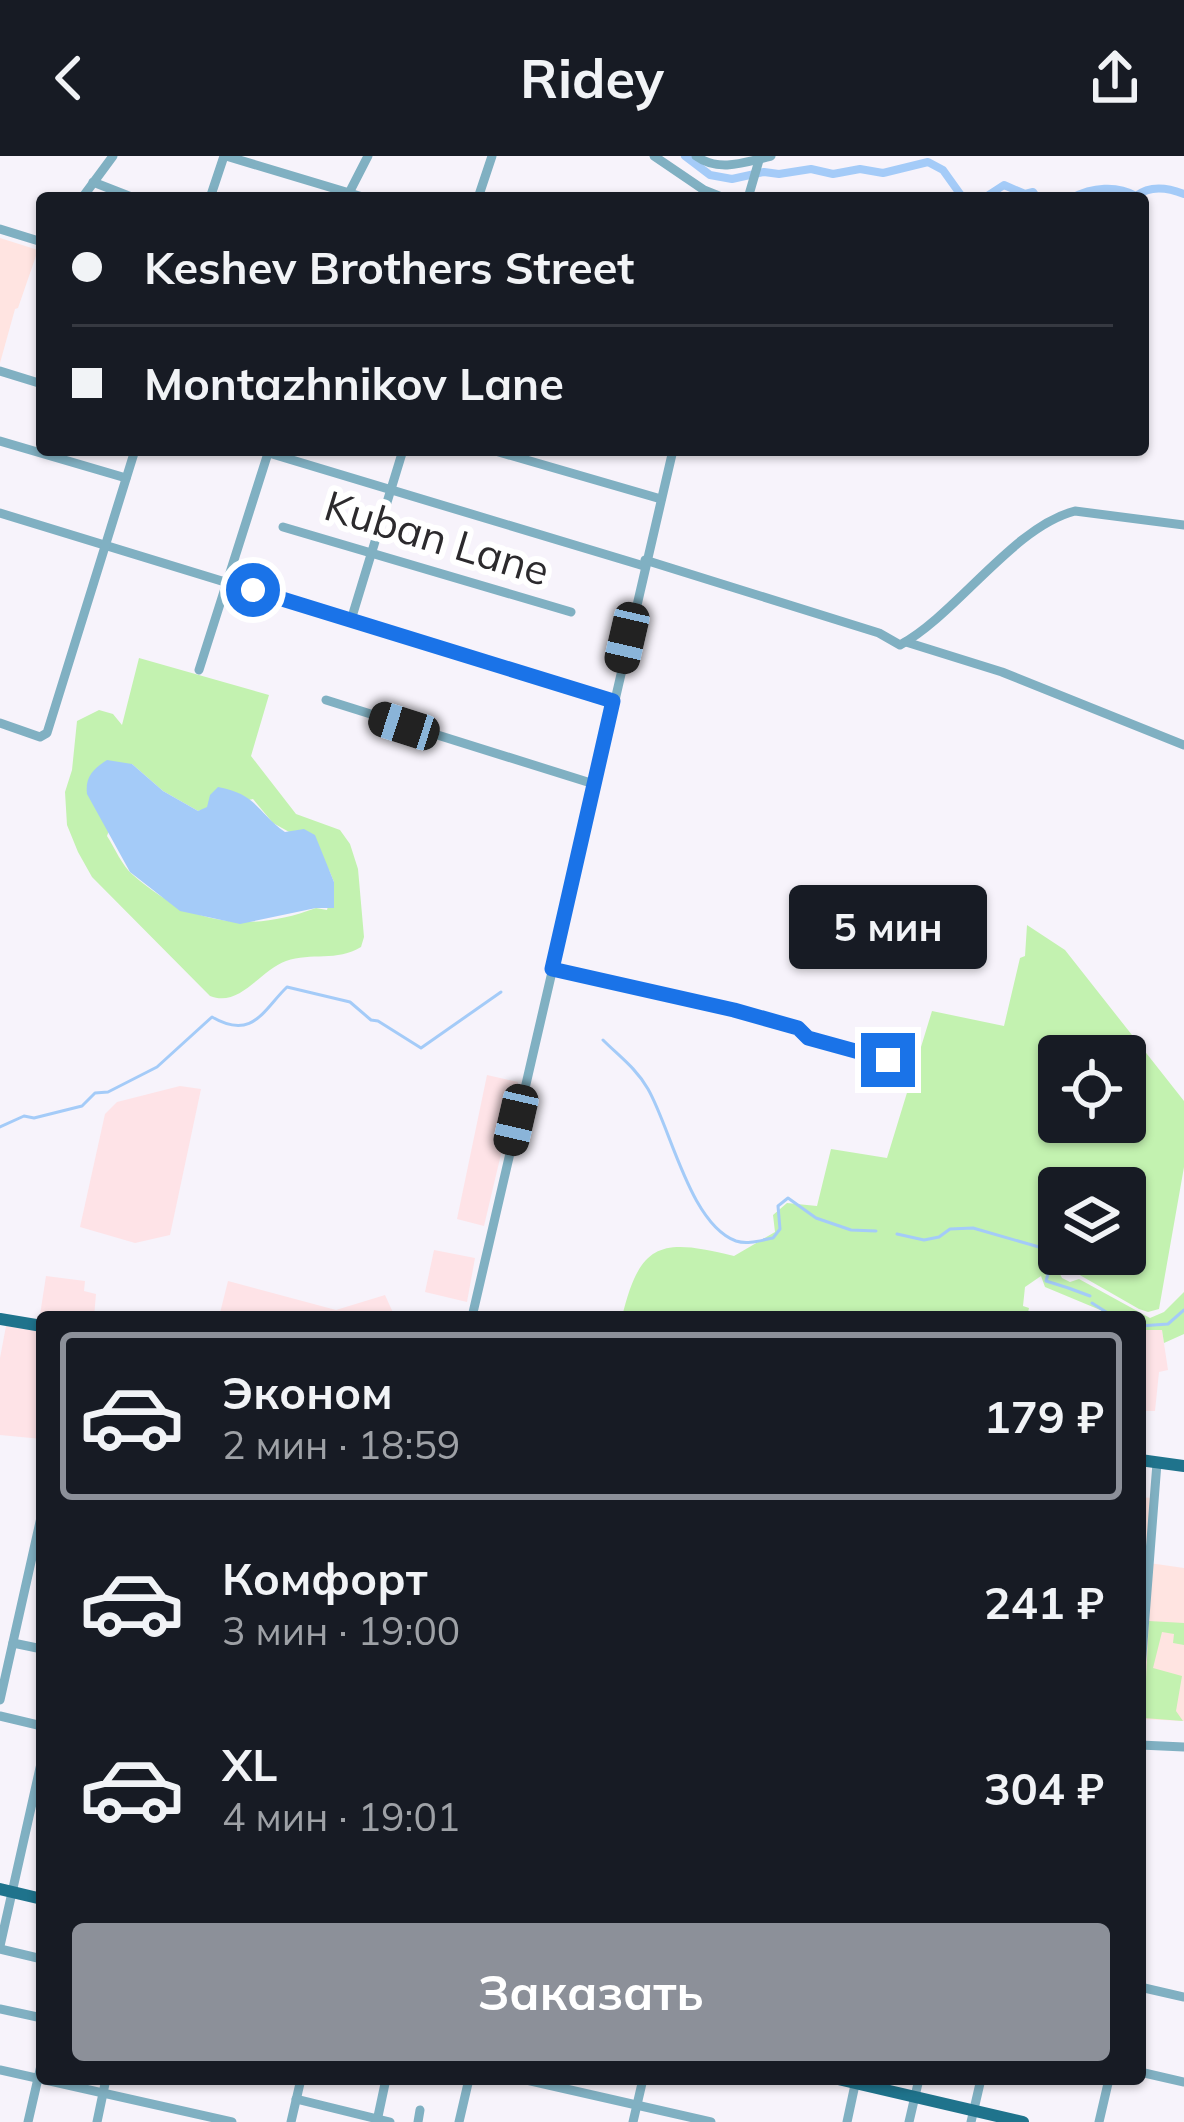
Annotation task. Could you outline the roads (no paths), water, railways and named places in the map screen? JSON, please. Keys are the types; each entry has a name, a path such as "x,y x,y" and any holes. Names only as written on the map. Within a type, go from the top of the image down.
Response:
{"main road":[{"path":"0,1319 36,1325"},
{"path":"1146,1461 1184,1469"},
{"path":"6,1890 36,1898"},
{"path":"871,2085 972,2116 1023,2122"}],"street":[{"path":"86,192 113,156"},
{"path":"212,192 225,156 341,192"},
{"path":"348,192 368,156"},
{"path":"480,192 492,156"},
{"path":"654,156 709,192"},
{"path":"696,156 721,166 771,156"},
{"path":"750,192 761,156"},
{"path":"93,182 119,192"},
{"path":"0,229 36,240"},
{"path":"0,371 36,382"},
{"path":"0,441 36,452"},
{"path":"51,456 126,478"},
{"path":"0,723 44,736 133,456"},
{"path":"200,670 264,456"},
{"path":"281,456 879,633 898,644 1017,545 1064,514 1075,511 1184,526"},
{"path":"351,620 401,456"},
{"path":"513,456 661,499"},
{"path":"473,1311 672,456"},
{"path":"0,513 613,701"},
{"name":"Kuban Lane","path":"283,526 571,612"},
{"path":"906,642 1002,672 1184,745"},
{"path":"326,700 594,784"},
{"path":"552,969 734,1010 798,1028 808,1038 888,1060"},
{"path":"1146,1604 1157,1463"},
{"path":"0,1700 4,1663 13,1643 36,1540"},
{"path":"13,1643 36,1648"},
{"path":"0,1716 36,1725"},
{"path":"1146,1745 1184,1747"},
{"path":"36,1798 6,1890 0,1948 36,1957"},
{"path":"26,1837 36,1840"},
{"path":"1146,1988 1184,1997"},
{"path":"0,2009 36,2017"},
{"path":"0,2070 36,2078"},
{"path":"1146,2073 1184,2082"},
{"path":"28,2122 36,2085"},
{"path":"68,2085 232,2122"},
{"path":"97,2122 105,2085"},
{"path":"291,2122 300,2085"},
{"path":"377,2120 385,2085"},
{"path":"459,2122 468,2085"},
{"path":"549,2085 709,2122"},
{"path":"632,2122 642,2085"},
{"path":"847,2122 855,2085"},
{"path":"909,2122 918,2085"},
{"path":"972,2116 980,2085"},
{"path":"1099,2122 1108,2085"},
{"path":"296,2099 390,2122"}],"water":[{"path":"107,760 132,764 163,791 198,811 207,807 218,787 249,799 285,832 304,829 315,835 334,882 334,908 240,924 180,911 130,872 87,794 91,774"}],"waterway":[{"path":"685,156 710,175 732,179 811,169 833,174 860,169 883,173 928,162 943,170 959,192"},
{"path":"993,192 1004,185 1020,192"},
{"path":"1143,192 1160,189 1184,194"},
{"path":"1088,192 1126,192"},
{"path":"0,1127 24,1116 34,1118 82,1106 95,1093 108,1092 157,1067 212,1017 226,1024 248,1024 287,987 350,1002 371,1020 421,1048 501,992"},
{"path":"603,1040 648,1089 694,1196 720,1231 741,1242 773,1238 780,1229 778,1206 788,1198 816,1218 851,1230 876,1231"},
{"path":"897,1234 924,1240 950,1229 973,1228 1039,1247 1050,1267 1046,1281 1090,1296"},
{"path":"1092,1303 1105,1311"},
{"path":"1146,1326 1168,1324 1184,1310"}]}
